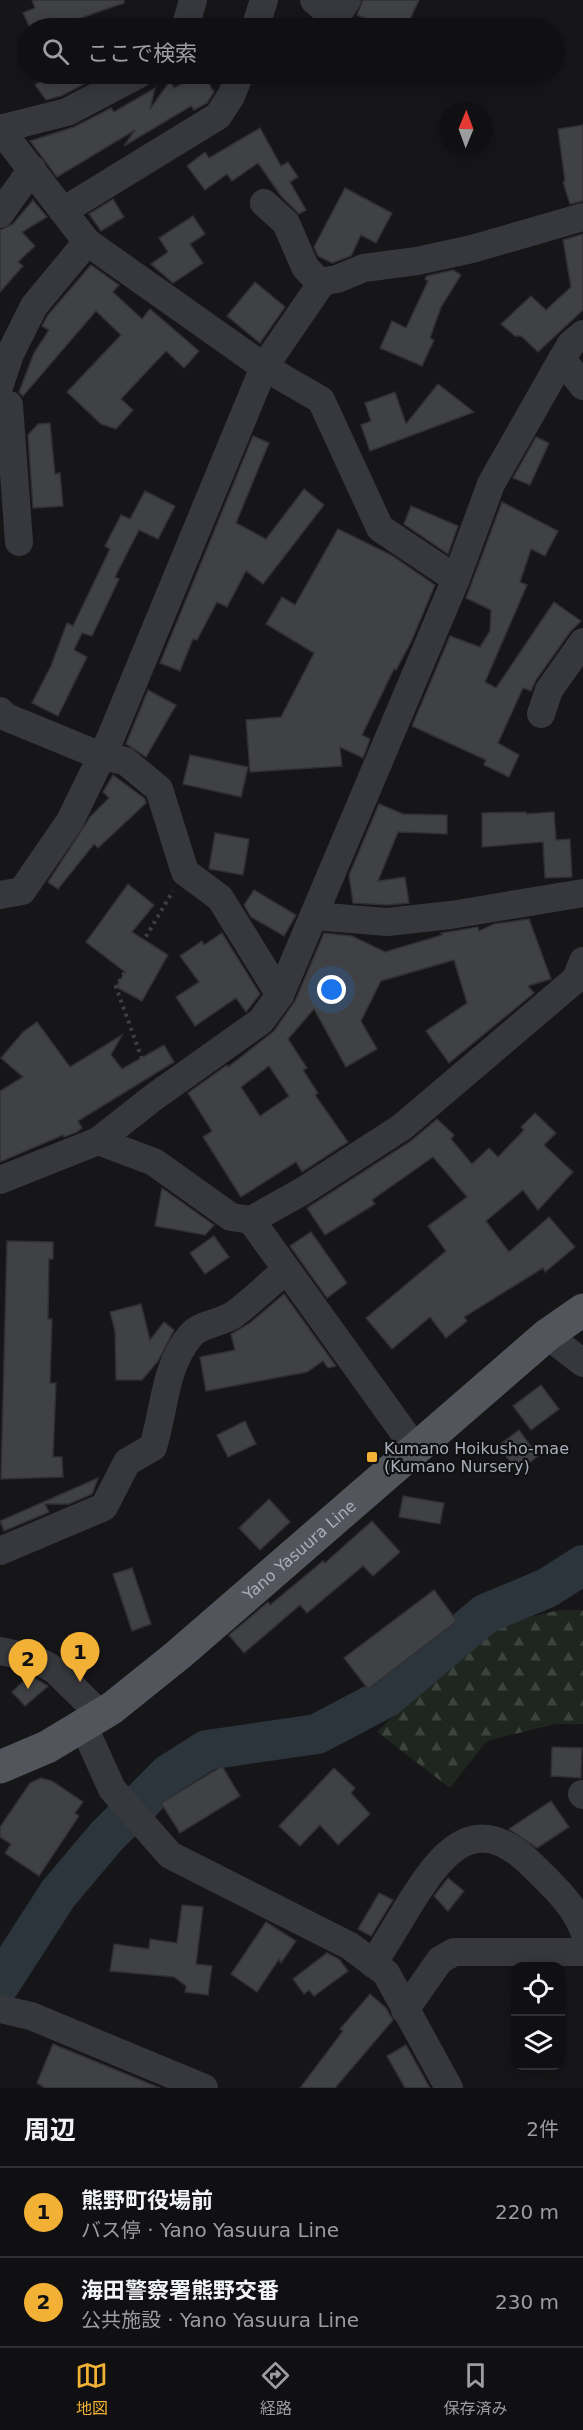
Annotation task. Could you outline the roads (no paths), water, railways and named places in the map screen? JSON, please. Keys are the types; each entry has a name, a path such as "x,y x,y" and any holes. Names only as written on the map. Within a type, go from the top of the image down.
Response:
{"main road":[{"name":"Yano Yasuura Line","path":"0,1767 47,1747 93,1721 178,1655 547,1335 583,1310"}],"street":[{"path":"188,18 193,0"},
{"path":"258,18 264,0"},
{"path":"314,0 335,18 347,0"},
{"path":"120,84 67,112 0,129 87,242 264,367 321,400 380,528 456,579"},
{"path":"63,211 218,116 227,84"},
{"path":"0,214 32,169"},
{"path":"264,203 286,222 305,267 313,277 323,281"},
{"path":"0,895 22,891 70,820 102,756 264,367 323,281 364,268 417,261 472,249 583,217"},
{"path":"0,384 10,354 34,306 87,242"},
{"path":"0,1180 99,1141 154,1097 261,1022 280,995 456,579 491,484 562,359 583,333"},
{"path":"562,359 583,386"},
{"path":"0,404 9,405 19,542"},
{"path":"541,714 549,690 583,642"},
{"path":"0,711 6,717 102,756 125,761 159,789 185,872 220,898 280,995"},
{"path":"314,916 387,922 451,915 583,893"},
{"path":"99,1141 154,1162 231,1218 251,1220 303,1191 402,1127 581,973"},
{"path":"251,1220 415,1448"},
{"path":"0,1551 104,1507 127,1462 153,1447 162,1418 165,1389 180,1351 193,1332 232,1316 285,1270"},
{"path":"547,1335 583,1364"},
{"path":"0,1651 33,1658 55,1670 93,1721 112,1789 170,1855 350,1946 386,1973 449,2088"},
{"path":"373,1964 432,1868 448,1851 472,1839 490,1840 516,1849 558,1890 583,1929"},
{"path":"405,2010 440,1960 454,1952 583,1952"},
{"path":"8,2010 204,2088"}],"waterway":[{"path":"0,1984 58,1894 106,1837 169,1774 207,1750 317,1734 387,1697 485,1614 547,1588 583,1565"}],"place":[{"name":"Kumano Hoikusho-mae (Kumano Nursery)","path":"372,1457"},
{"name":"熊野町役場前","path":"80,1682"},
{"name":"海田警察署熊野交番","path":"28,1689"}]}
